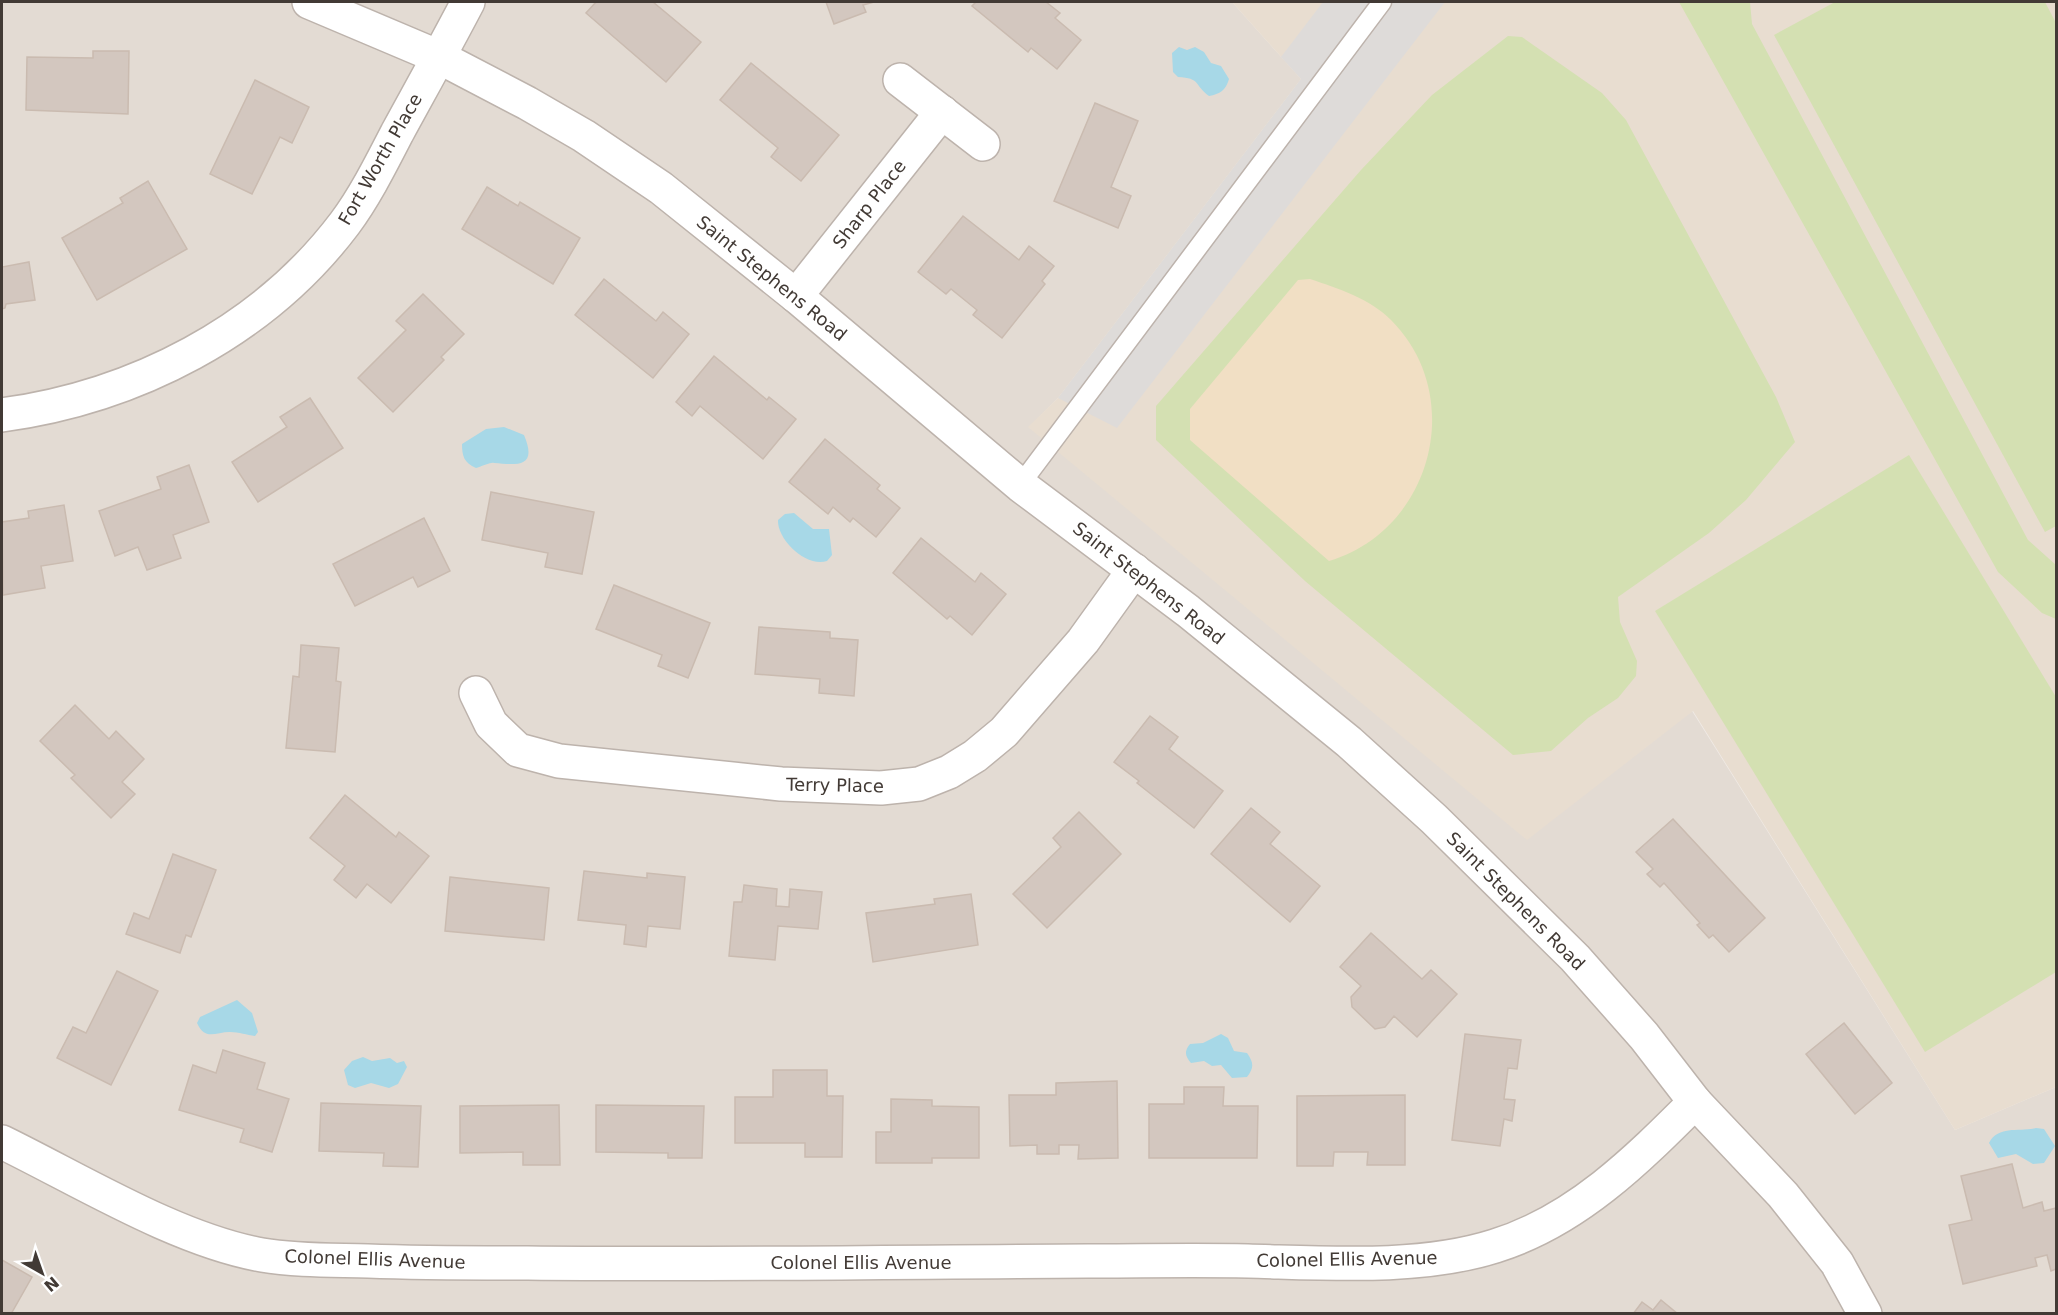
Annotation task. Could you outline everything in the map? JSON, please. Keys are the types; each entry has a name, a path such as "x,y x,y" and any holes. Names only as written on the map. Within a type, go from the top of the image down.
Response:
{"street":[{"name":"Saint Stephens Road","path":"309,2 439,57 584,136 662,188 796,296 1020,485 1134,570 1349,742 1434,819 1575,958 1644,1036 1695,1102 1783,1195 1837,1263 1865,1314"},
{"name":"Fort Worth Place","path":"2,415 101,393 174,363 220,337 282,291 345,223 368,187 468,2"},
{"path":"900,80 983,144"},
{"name":"Sharp Place","path":"796,296 942,112"},
{"name":"Terry Place","path":"476,693 491,724 518,750 559,761 781,784 881,788 919,784 949,772 975,756 1004,732 1083,641 1134,570"},
{"name":"Colonel Ellis Avenue","path":"2,1142 165,1223 218,1244 262,1255 319,1260 606,1264 1204,1260 1326,1263 1419,1259 1463,1254 1528,1234 1602,1189 1635,1162 1695,1102"}],"lane":[{"path":"1020,485 1382,2"}],"shaded area":[{"path":"2,2 1232,2 1301,79 1058,398 1029,427 1101,485 1692,711 1955,1130 2056,1087 2056,1313 2,1314"},
{"path":"1232,2 2056,2 2056,1087 1955,1130 1693,711 1527,840 1028,427 1058,398 1301,79"},
{"path":"1323,2 1445,2 1117,428 1058,398 1301,79 1281,57"}],"green space":[{"path":"1679,2 1750,2 1752,24 2028,540 2056,565 2056,619 2042,613 1998,572"},
{"path":"1835,2 2045,2 2056,23 2056,526 2045,532 1774,35"},
{"path":"1508,36 1522,37 1602,93 1626,120 1776,397 1795,442 1746,500 1709,533 1618,597 1620,622 1637,661 1636,676 1618,698 1588,718 1551,751 1513,755 1305,581 1156,440 1156,406 1361,170 1432,95"},
{"path":"1909,455 2056,697 2056,972 1925,1052 1655,611"}],"sand":[{"path":"1310,279 1363,300 1391,320 1415,351 1428,386 1432,422 1427,458 1414,492 1393,522 1364,545 1329,561 1190,440 1190,409 1298,280"}],"water":[{"path":"1179,47 1187,50 1195,47 1204,52 1211,63 1221,66 1229,79 1224,89 1209,96 1194,81 1178,77 1173,72 1172,53"},
{"path":"504,427 524,435 528,446 527,459 517,464 492,463 476,468 466,461 462,444 486,429"},
{"path":"794,513 813,529 829,529 832,555 827,561 819,562 802,556 782,536 778,520 785,514"},
{"path":"237,1000 252,1013 258,1032 255,1036 233,1032 207,1034 200,1029 197,1023 200,1017"},
{"path":"1221,1034 1228,1038 1234,1051 1247,1053 1252,1065 1247,1077 1232,1078 1221,1065 1212,1066 1204,1061 1191,1063 1187,1058 1186,1051 1190,1044 1203,1043"},
{"path":"363,1057 372,1061 390,1058 397,1063 404,1061 407,1067 398,1084 389,1088 371,1083 355,1088 348,1085 344,1070 352,1061"},
{"path":"2044,1129 2055,1146 2044,1163 2033,1164 2016,1154 1998,1158 1989,1143 1993,1137 2003,1131"}],"building":[{"path":"596,2 653,2 701,42 666,82 586,13"},
{"path":"826,2 874,2 863,5 866,12 834,24"},
{"path":"976,2 1046,2 1060,13 1055,18 1081,40 1057,69 1031,48 1028,52 972,6"},
{"path":"93,51 129,51 128,114 26,110 27,57 93,58"},
{"path":"751,63 839,135 801,181 771,157 778,148 720,100"},
{"path":"255,80 309,107 292,143 280,137 252,194 210,174"},
{"path":"1095,103 1138,121 1111,187 1131,196 1118,228 1054,201"},
{"path":"148,181 187,249 97,300 62,238 123,203 120,198"},
{"path":"487,187 518,206 520,202 580,238 553,284 462,229"},
{"path":"963,216 1019,260 1029,246 1054,266 1042,281 1045,284 1002,338 973,315 977,310 951,289 946,294 918,272"},
{"path":"29,262 35,300 6,304 2,309 2,267"},
{"path":"604,279 656,321 663,312 689,334 653,378 575,315"},
{"path":"423,294 464,334 441,357 444,360 393,412 358,378 406,330 396,321"},
{"path":"714,356 767,400 769,397 796,419 763,459 700,406 692,416 676,402"},
{"path":"310,398 343,448 258,502 232,462 287,427 280,417"},
{"path":"825,439 880,485 877,489 900,508 876,537 853,518 850,522 833,507 828,514 789,482"},
{"path":"189,465 209,522 173,535 181,558 147,570 138,547 115,556 99,511 161,489 157,477"},
{"path":"491,492 594,512 582,574 545,567 548,553 482,540"},
{"path":"64,505 73,561 41,566 45,588 3,595 2,522 29,518 28,511"},
{"path":"424,518 450,571 418,587 413,577 355,606 333,564"},
{"path":"921,538 975,582 981,573 1006,594 972,635 950,616 947,619 893,573"},
{"path":"614,585 710,623 688,678 658,666 662,655 596,629"},
{"path":"759,627 830,632 830,638 858,640 854,696 819,693 820,679 755,674"},
{"path":"301,645 339,648 336,681 341,682 335,752 286,748 293,676 299,677"},
{"path":"75,705 109,739 116,731 144,759 122,782 135,794 111,818 71,778 75,775 40,741"},
{"path":"1150,716 1178,737 1169,749 1223,791 1194,828 1114,762"},
{"path":"345,795 396,837 399,832 429,856 391,903 367,884 356,898 334,880 345,866 310,838"},
{"path":"1251,808 1280,832 1270,844 1320,886 1290,922 1211,854"},
{"path":"1079,812 1121,854 1047,928 1013,894 1061,847 1053,838"},
{"path":"1673,819 1765,918 1729,952 1713,935 1709,938 1697,925 1700,923 1664,883 1660,887 1647,874 1653,869 1636,852"},
{"path":"173,854 216,870 191,937 186,935 180,953 126,934 134,913 149,919"},
{"path":"584,871 647,878 647,873 685,877 680,929 648,926 646,947 624,944 626,925 578,920"},
{"path":"450,877 549,888 544,940 445,931"},
{"path":"744,885 777,889 776,906 789,907 790,889 822,892 818,929 778,926 775,960 729,956 734,902 742,902"},
{"path":"971,894 978,945 873,962 866,913 935,904 934,899"},
{"path":"1371,933 1422,979 1431,970 1457,994 1417,1037 1394,1016 1385,1027 1375,1029 1352,1007 1351,997 1361,986 1340,967"},
{"path":"117,971 158,991 111,1085 57,1058 73,1027 86,1033"},
{"path":"1844,1023 1892,1083 1855,1114 1806,1054"},
{"path":"1465,1034 1521,1040 1517,1069 1508,1068 1504,1099 1515,1100 1512,1121 1504,1119 1500,1146 1452,1140"},
{"path":"223,1050 265,1063 257,1089 289,1099 272,1152 240,1142 244,1129 179,1110 193,1065 216,1073"},
{"path":"773,1070 827,1070 827,1096 843,1096 842,1157 805,1157 805,1143 735,1143 735,1097 773,1097"},
{"path":"1117,1081 1118,1158 1078,1159 1079,1145 1059,1145 1059,1154 1037,1154 1037,1145 1010,1146 1009,1095 1056,1095 1056,1083"},
{"path":"1184,1087 1224,1087 1223,1106 1258,1106 1257,1158 1149,1158 1149,1104 1184,1104"},
{"path":"1405,1095 1405,1165 1367,1165 1368,1152 1334,1152 1333,1166 1297,1166 1297,1096"},
{"path":"891,1099 932,1100 932,1106 979,1107 979,1158 932,1158 932,1163 876,1163 876,1132 891,1132"},
{"path":"321,1103 421,1106 418,1167 383,1166 384,1153 319,1151"},
{"path":"559,1105 560,1165 523,1165 523,1152 460,1153 460,1106"},
{"path":"596,1105 704,1106 702,1158 668,1158 668,1153 596,1152"},
{"path":"2012,1164 2023,1208 2042,1202 2044,1211 2056,1208 2056,1269 2051,1271 2047,1255 2035,1258 2037,1266 1963,1284 1949,1225 1972,1220 1961,1176"},
{"path":"2,1260 32,1277 11,1314 2,1314"},
{"path":"1661,1300 1678,1314 1633,1314 1642,1302 1653,1310"}]}
